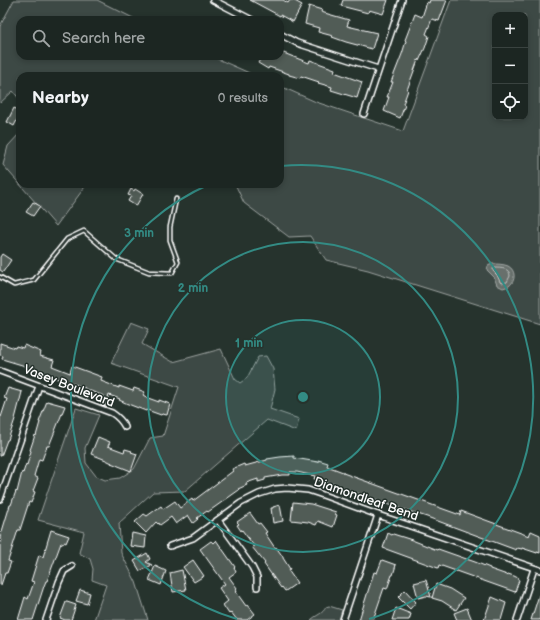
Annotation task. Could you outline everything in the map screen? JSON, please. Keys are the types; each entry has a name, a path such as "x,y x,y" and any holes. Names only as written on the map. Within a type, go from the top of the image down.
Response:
{"street":[{"path":"213,0 244,16"},
{"path":"364,114 402,0"},
{"path":"284,36 297,43 378,69"},
{"name":"Vasey Boulevard","path":"0,371 112,413 118,417 125,428"},
{"path":"0,500 39,386"},
{"name":"Diamondleaf Bend","path":"170,546 193,538 241,503 259,494 275,489 287,488 308,490 537,569"},
{"path":"343,620 378,515"},
{"path":"218,520 252,567 257,577 257,587"},
{"path":"46,620 64,571 72,566"},
{"path":"517,620 537,569"}],"lane":[{"path":"0,277 14,284 34,280 67,239 84,231 116,259 149,272 172,273 178,262 170,240 170,227 176,199"}],"shaded area":[{"path":"14,0 97,0 129,16 16,16 16,60 220,60 247,72 16,72 16,95 13,91 0,103 0,26"},
{"path":"451,0 540,0 540,324 368,270 326,260 310,236 289,237 244,203 237,188 284,188 284,88 316,102 403,131"},
{"path":"16,137 16,180 3,165 8,146"},
{"path":"23,188 84,188 56,226"},
{"path":"131,322 149,329 142,344 173,362 221,349 235,379 240,383 247,378 258,357 266,356 273,369 275,389 270,409 299,419 296,431 267,420 185,491 153,492 119,523 121,553 136,582 148,620 94,620 106,585 92,580 93,569 90,559 79,553 84,532 38,520 76,408 99,415 85,448 86,463 96,476 105,480 120,478 134,469 150,438 163,436 179,387 111,363"},
{"path":"329,606 342,610 339,620 311,620 326,607"}],"water":[{"path":"492,264 506,265 513,270 514,279 509,286 503,288 497,285 494,277 487,270 488,266"}],"building":[{"path":"250,0 283,0 288,3 290,0 293,0 302,5 293,22 284,16 280,16"},
{"path":"343,0 388,0 383,14 369,10 368,13 341,6"},
{"path":"430,0 447,0 439,21 432,19 426,34 429,36 407,90 403,104 405,105 400,118 384,111 389,97 387,97 415,14 422,17 427,2 429,3"},
{"path":"309,6 322,10 321,12 349,20 347,26 377,33 372,49 318,32 319,28 305,24"},
{"path":"284,53 309,63 310,60 335,69 334,72 362,82 357,98 331,90 332,87 318,83 319,82 301,76 300,78 289,75 269,67 268,69 258,63 260,60 284,60"},
{"path":"14,108 16,109 16,122 14,126 7,122"},
{"path":"131,189 134,191 135,189 143,194 136,206 128,201 131,196 128,195"},
{"path":"33,202 40,206 33,216 26,212"},
{"path":"2,254 11,260 3,272 0,270 0,257"},
{"path":"0,343 15,348 16,346 23,348 24,345 41,352 40,356 54,360 52,366 70,373 72,366 102,377 101,381 119,388 119,386 133,391 134,388 145,392 143,395 148,398 170,404 167,415 146,411 109,395 105,406 102,405 104,396 52,377 53,376 2,359 3,356 0,355"},
{"path":"8,388 22,392 8,440 0,456 0,416 1,417 7,399 4,398"},
{"path":"47,401 65,406 49,446 47,446 42,460 39,459 34,476 38,478 33,491 35,492 31,503 29,502 20,530 18,530 8,561 11,562 0,585 0,545 2,540 0,538 10,505 16,491 17,492 22,472 23,473 26,464 27,465 30,450"},
{"path":"98,437 110,442 108,446 124,452 125,449 137,454 131,471 91,454"},
{"path":"294,456 294,458 318,462 318,460 328,463 327,466 343,473 460,515 461,511 529,536 531,531 540,535 540,553 522,548 517,548 516,550 427,517 380,502 333,484 314,479 315,476 297,472 290,472 290,475 265,478 265,480 258,482 258,479 246,483 247,485 238,489 239,490 208,512 207,511 197,518 198,519 193,523 188,515 176,524 171,517 160,525 156,522 146,533 135,522 144,514 147,516 161,506 163,509 175,501 180,508 192,499 193,501 233,471 232,469 244,464 245,466 267,459"},
{"path":"293,502 311,504 336,512 335,514 337,515 333,527 318,521 316,525 308,522 291,520"},
{"path":"280,505 283,521 273,523 271,508"},
{"path":"250,513 258,524 260,523 267,532 265,533 283,557 290,569 288,570 297,583 285,591 282,587 281,588 264,564 265,563 252,547 254,546 237,525 239,524 237,522"},
{"path":"51,530 69,536 66,543 61,543 44,586 33,620 18,620 25,597 28,599 34,582 31,581 39,555 43,557"},
{"path":"132,533 146,536 145,548 130,546"},
{"path":"388,533 475,562 507,575 514,576 519,580 515,592 439,565 438,568 383,548"},
{"path":"216,540 235,567 236,572 229,577 237,588 236,592 246,606 248,605 255,614 247,620 237,620 231,612 229,614 223,605 228,601 219,588 225,584 200,549 211,541 213,543"},
{"path":"147,553 150,559 146,562 152,565 140,571 134,561"},
{"path":"193,560 204,576 194,582 183,567"},
{"path":"382,560 396,565 393,575 387,589 384,588 373,620 359,620 374,572 377,573"},
{"path":"155,566 166,571 161,585 149,580"},
{"path":"182,570 186,590 173,592 170,573"},
{"path":"426,580 431,597 426,596 418,598 414,583"},
{"path":"436,584 450,589 464,598 456,610 442,601 432,598"},
{"path":"80,590 90,593 87,604 76,601"},
{"path":"405,590 416,602 410,609 398,597"},
{"path":"539,595 540,620 531,620"},
{"path":"492,597 506,603 501,620 484,620"},
{"path":"66,602 76,605 71,620 60,618"},
{"path":"396,608 411,614 409,620 392,620"},
{"path":"467,608 472,620 457,620 454,613"}]}
